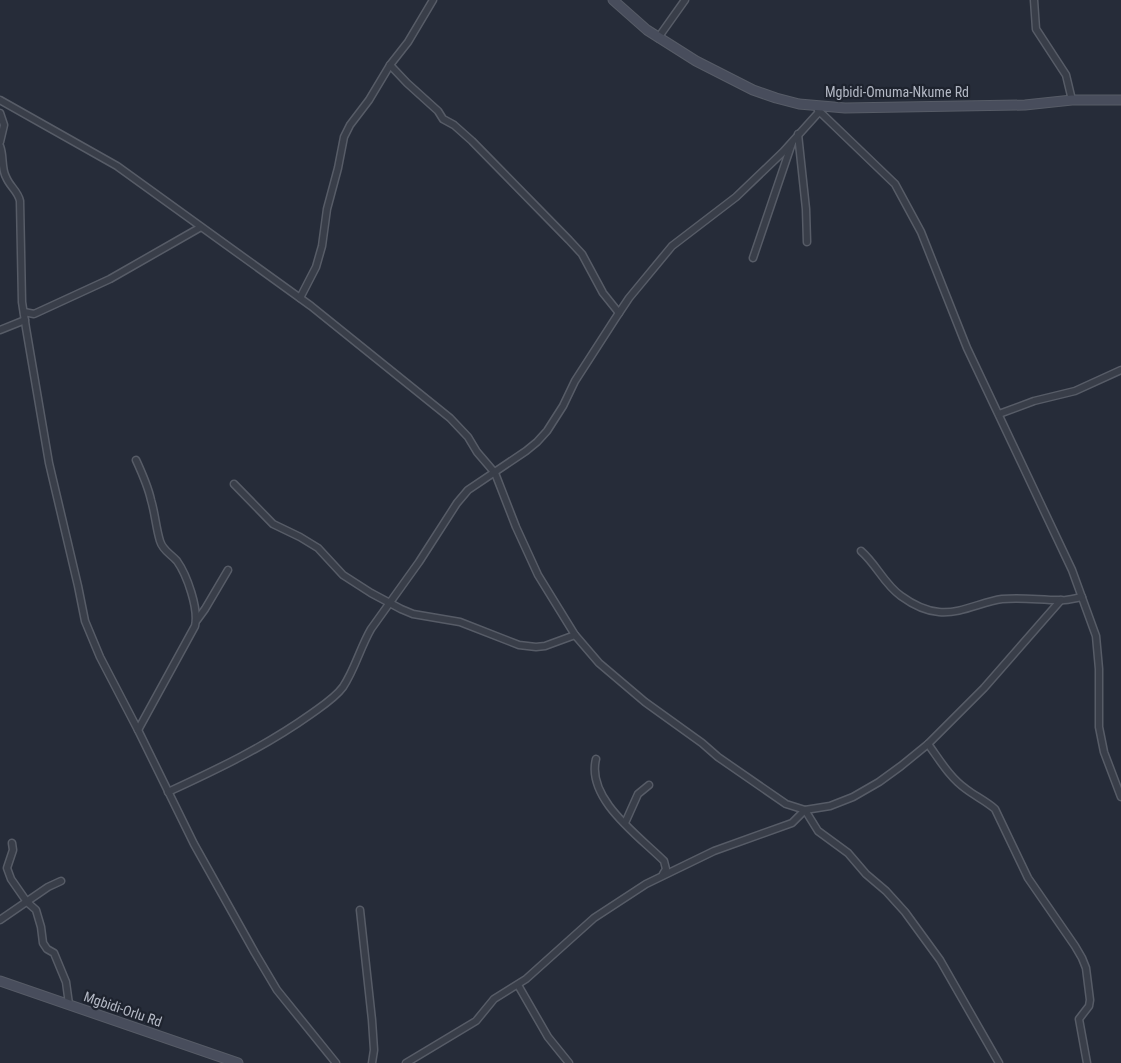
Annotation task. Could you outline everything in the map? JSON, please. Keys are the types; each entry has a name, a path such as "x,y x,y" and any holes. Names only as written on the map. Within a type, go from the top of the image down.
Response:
{"street":[{"path":"300,298 316,268 322,246 327,208 344,137 350,125 370,100 390,65 408,42 433,0"},
{"name":"Mgbidi-Omuma-Nkume Rd","path":"613,0 658,38 696,61 753,90 817,109 1025,105 1072,100 1121,100"},
{"path":"658,38 685,0"},
{"path":"1034,0 1036,29 1066,75 1072,100"},
{"path":"390,65 438,111 443,119 454,125 472,141 582,254 603,293 619,313"},
{"path":"0,100 117,166 300,298 450,418 468,437 477,452 495,473 538,576 575,635 599,663 645,702 702,743 718,757 786,804 805,810 830,806 853,796 894,772 928,744 984,688 1061,600"},
{"path":"168,792 255,749 295,726 330,700 345,683 353,670 365,640 462,496 475,484 495,473 537,442 563,406 575,381 629,298 672,246 736,197 792,141 817,109 866,154 895,184 921,232 967,348 1049,521 1082,597 1096,636 1099,669 1099,727 1104,752 1121,797"},
{"path":"0,113 4,125 0,144 3,152 4,175 17,191 20,201 24,320 44,436 85,621 100,657 194,844 277,990 336,1063"},
{"path":"798,134 806,209 807,242"},
{"path":"753,258 792,141"},
{"path":"26,328 34,314 110,279 201,227"},
{"path":"24,312 34,314"},
{"path":"0,330 24,320"},
{"path":"999,414 1034,401 1075,391 1121,370"},
{"path":"136,460 152,501 163,549 176,561 182,570 190,590 197,620"},
{"path":"234,484 273,524 318,548 343,575 371,593 413,614 460,622 519,645 545,646 575,635"},
{"path":"861,551 872,562 888,585 902,597 926,609 938,612 952,612 992,601 1016,598 1061,600 1082,597"},
{"path":"138,730 197,620 228,570"},
{"path":"928,744 956,781 995,809 1028,878 1076,946 1082,958 1086,968 1090,1000 1089,1006 1080,1019 1087,1063"},
{"path":"596,759 594,768 598,788 611,809 664,861 666,869 662,875"},
{"path":"625,823 638,794 649,785"},
{"path":"406,1063 476,1021 490,1003 518,985 594,918 627,895 662,875 714,851 792,823 805,810"},
{"path":"805,810 818,832 848,853 866,874 886,891 905,912 940,960 999,1063"},
{"path":"12,843 13,850 7,868 11,879 27,902 36,910 43,943 47,949 54,953 66,982 69,1004"},
{"path":"0,920 48,887 61,881"},
{"path":"360,910 372,1020 374,1050 372,1063"},
{"name":"Mgbidi-Orlu Rd","path":"0,981 69,1004 214,1059 238,1063"},
{"path":"518,985 548,1037 569,1063"}]}
